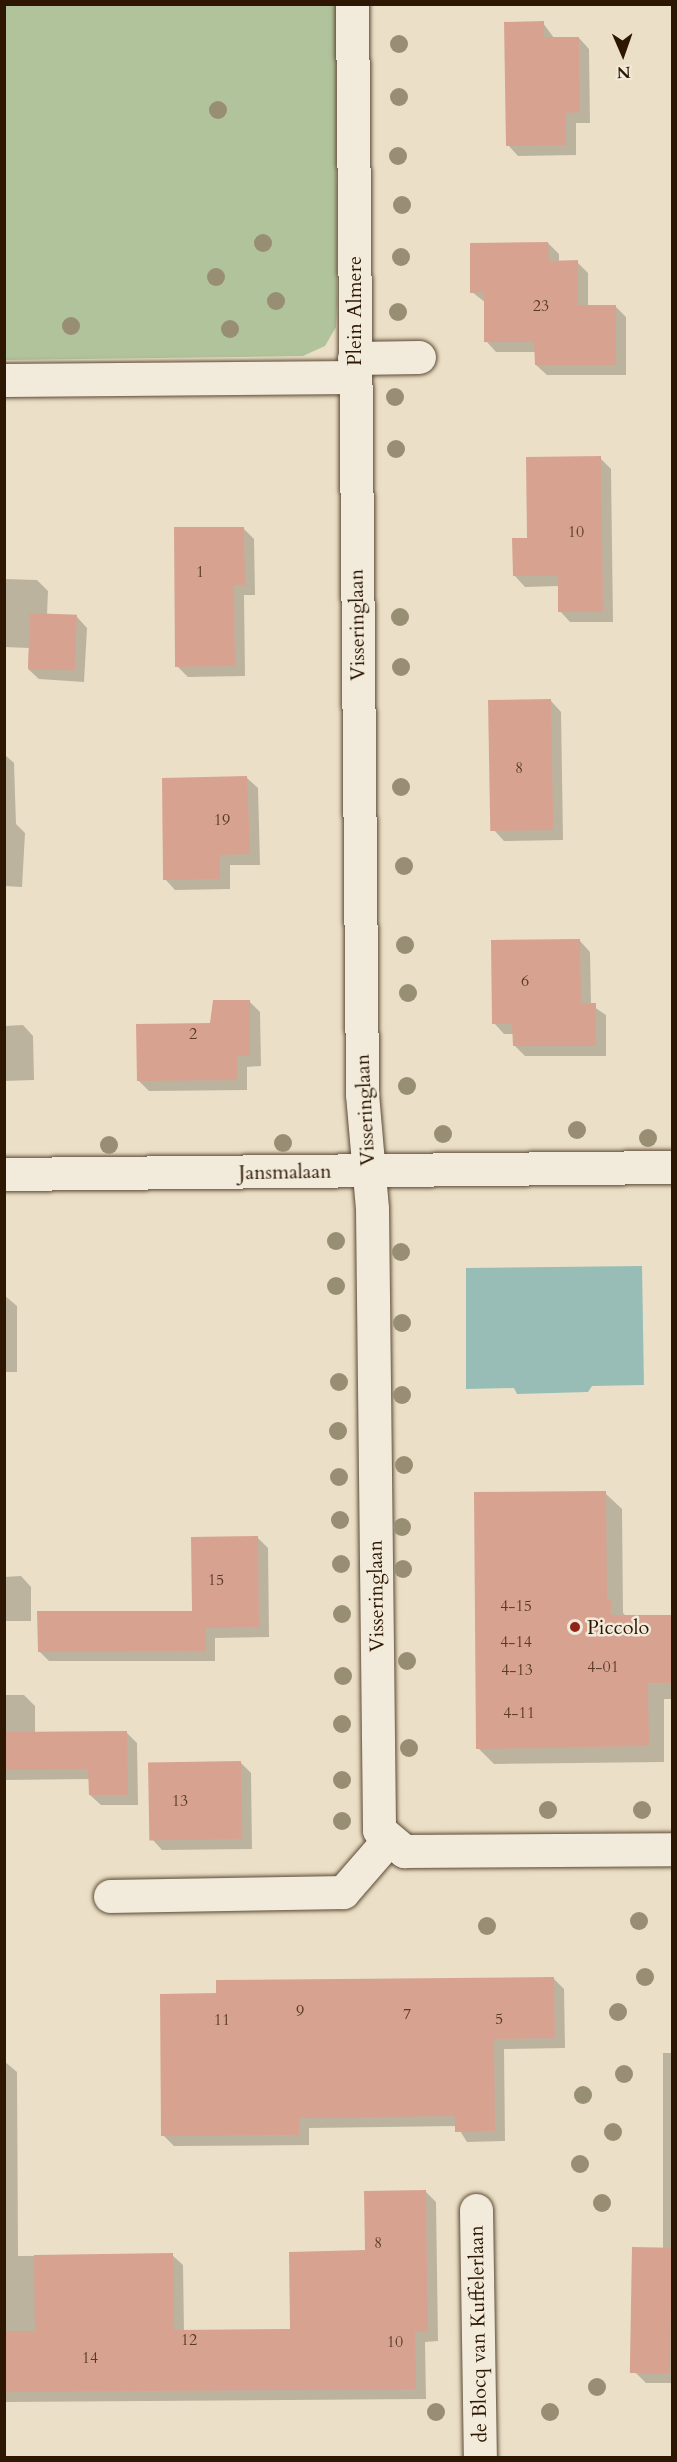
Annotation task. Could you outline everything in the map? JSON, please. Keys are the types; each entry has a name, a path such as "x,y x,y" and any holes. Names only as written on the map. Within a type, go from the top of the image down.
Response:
{"street":[{"name":"Plein Almere","path":"4,380 354,367 352,4"},
{"path":"354,367 419,357"},
{"name":"Visseringlaan","path":"354,367 362,1094 373,1245 379,1830 389,1839"},
{"name":"Jansmalaan","path":"4,1174 672,1167"},
{"path":"110,1896 343,1892 389,1839 404,1851 672,1849"},
{"name":"de Blocq van Kuffelerlaan","path":"476,2210 480,2457"}],"green space":[{"path":"4,5 336,5 337,305 336,327 325,346 303,356 5,360"}],"water":[{"path":"642,1266 644,1385 592,1386 588,1392 517,1394 514,1388 466,1389 466,1268"}],"building":[{"path":"544,21 544,37 579,37 580,112 566,113 566,145 506,146 504,22"},
{"path":"548,242 549,261 578,260 578,305 616,305 616,365 535,365 534,342 484,342 484,292 470,293 470,243"},
{"path":"601,456 603,612 558,612 558,576 513,576 512,538 527,538 526,457"},
{"path":"174,527 244,527 245,585 234,585 235,666 175,667"},
{"path":"30,613 77,615 75,671 28,669"},
{"path":"551,699 553,830 490,831 488,700"},
{"path":"247,776 250,854 220,855 220,879 163,880 162,778"},
{"path":"580,939 581,1003 596,1003 596,1046 513,1046 512,1024 492,1024 491,940"},
{"path":"213,1000 250,1000 250,1056 237,1056 237,1080 137,1081 136,1024 210,1023"},
{"name":"Piccolo","path":"606,1491 607,1599 611,1599 611,1615 672,1615 672,1683 648,1683 649,1746 476,1749 474,1492"},
{"path":"258,1536 259,1627 206,1628 206,1651 38,1652 37,1611 192,1611 191,1537"},
{"path":"127,1731 128,1795 89,1795 88,1769 4,1770 4,1732"},
{"path":"241,1761 242,1839 149,1841 148,1763"},
{"path":"554,1977 555,2038 494,2039 495,2131 455,2132 455,2116 299,2118 299,2135 161,2136 160,1994 216,1993 216,1980"},
{"path":"426,2190 428,2331 415,2332 416,2389 4,2392 4,2331 35,2331 34,2255 173,2253 174,2330 290,2329 289,2252 365,2250 364,2191"},
{"path":"632,2247 672,2248 670,2374 630,2373"}],"place":[{"name":"Piccolo","path":"575,1627"}]}
